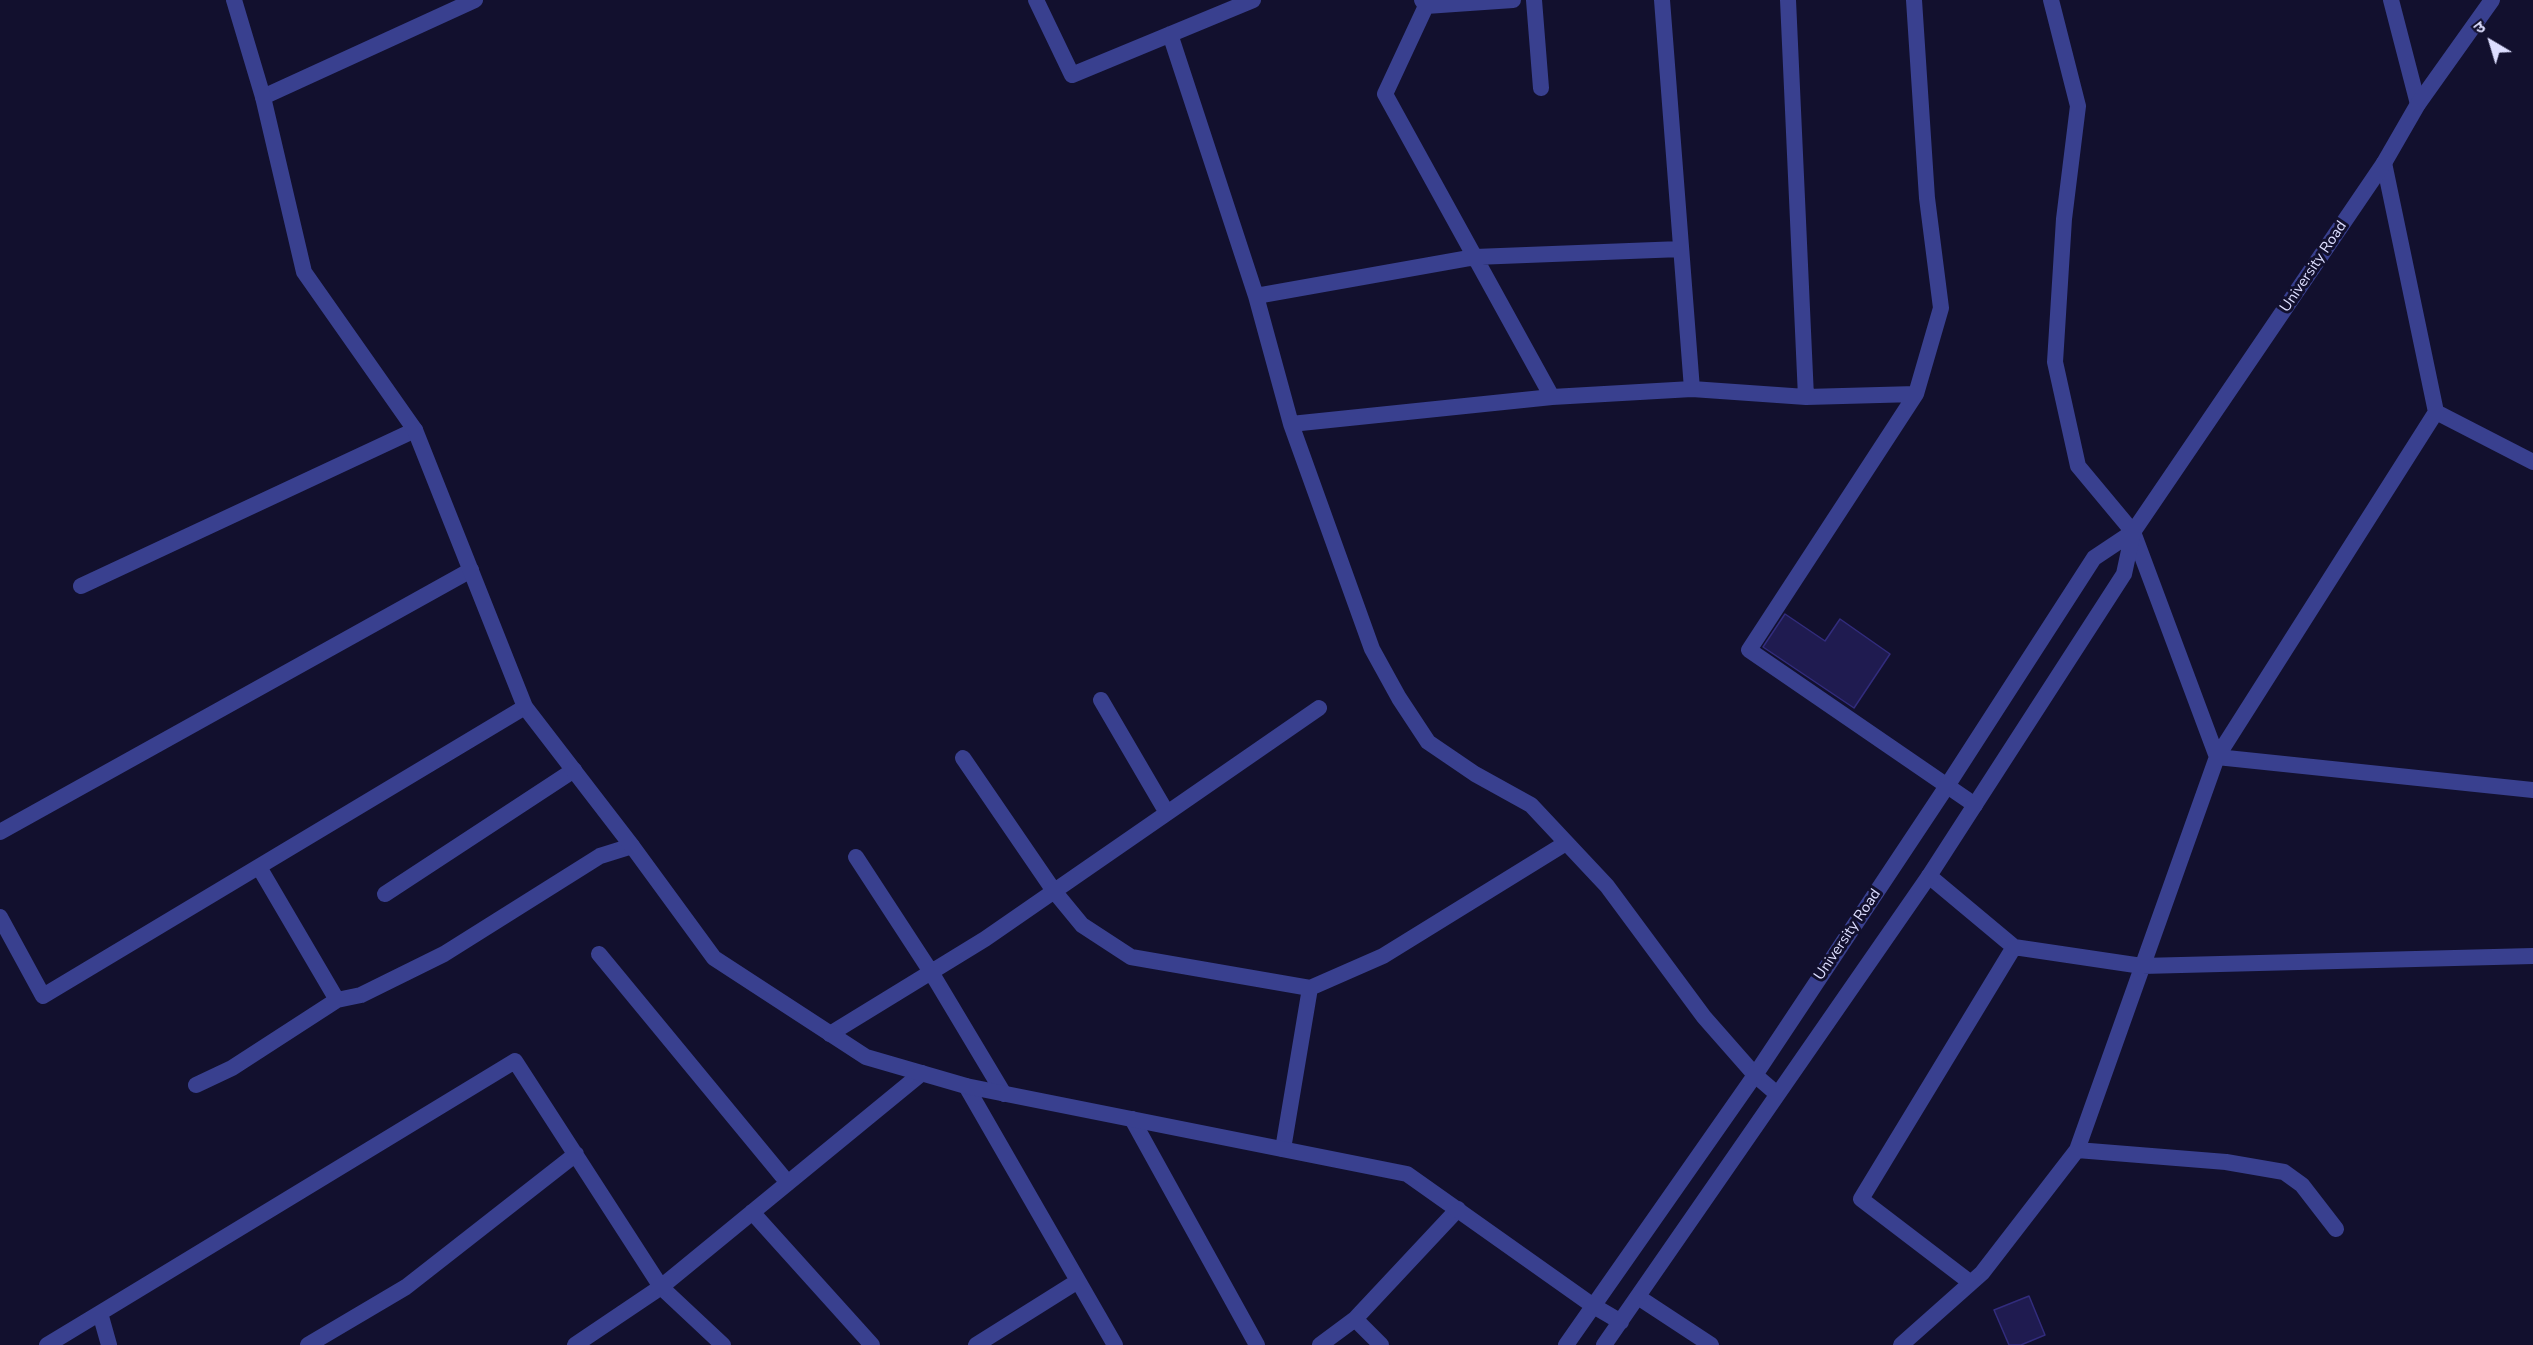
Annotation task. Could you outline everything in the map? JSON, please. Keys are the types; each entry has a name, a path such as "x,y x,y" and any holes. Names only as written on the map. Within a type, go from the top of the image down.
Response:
{"street":[{"path":"234,0 262,97 304,272 415,430 525,707 632,846 714,958 866,1057 966,1086 1407,1174 1592,1305 1621,1322"},
{"path":"262,97 475,0"},
{"path":"1036,0 1072,75 1235,4 1253,0"},
{"path":"1513,0 1424,3 1385,94 1551,397"},
{"path":"1534,0 1541,88"},
{"path":"1662,0 1692,389"},
{"path":"1788,0 1806,398"},
{"path":"1914,0 1927,198 1941,308 1916,394 1749,650 1975,805"},
{"path":"2051,0 2078,106 2064,219 2055,362 2078,466 2133,532 2217,757"},
{"path":"2391,0 2418,104"},
{"name":"University Road","path":"1566,1345 1755,1075 1947,786 2094,558 2133,532 2384,163 2418,104 2492,0"},
{"path":"1170,34 1256,296 1291,424 1368,638 1399,698 1428,742 1475,774 1531,806 1607,886 1704,1017 1755,1075 1777,1094"},
{"path":"1901,1345 1982,1273 2078,1150 2217,757 2436,412 2384,163"},
{"path":"1256,296 1475,257 1681,249"},
{"path":"1291,424 1551,397 1692,389 1806,398 1916,394"},
{"path":"2436,412 2533,462"},
{"path":"81,586 415,430"},
{"name":"University Road","path":"1604,1345 1929,876 2124,574 2133,532"},
{"path":"0,832 471,570"},
{"path":"1101,700 1167,813"},
{"path":"0,918 43,996 525,707"},
{"path":"830,1034 986,939 1319,708"},
{"path":"2217,757 2533,790"},
{"path":"963,758 1054,891 1082,925 1131,957 1310,988 1383,956 1566,843"},
{"path":"386,894 574,770"},
{"path":"196,1085 232,1068 338,1000 361,995 444,954 600,856 632,846"},
{"path":"856,857 932,972 1004,1094"},
{"path":"259,867 338,1000"},
{"path":"1929,876 2014,947 2142,966 2533,956"},
{"path":"1971,1283 1861,1199 2014,947"},
{"path":"599,954 788,1183"},
{"path":"1283,1149 1310,988"},
{"path":"47,1345 515,1061 661,1287 723,1345"},
{"path":"575,1345 661,1287 922,1073"},
{"path":"966,1086 1115,1345"},
{"path":"1132,1119 1257,1345"},
{"path":"2078,1150 2226,1162 2284,1172 2302,1185 2336,1229"},
{"path":"308,1345 406,1287 576,1154"},
{"path":"1320,1345 1355,1319 1458,1209"},
{"path":"752,1212 872,1345"},
{"path":"976,1345 1078,1281"},
{"path":"1638,1297 1711,1345"},
{"path":"100,1313 109,1345"},
{"path":"1355,1319 1381,1345"}],"building":[{"path":"1785,614 1825,641 1840,619 1890,654 1854,708 1763,647"},
{"path":"2029,1296 2045,1335 2021,1345 2009,1345 1994,1310"}]}
